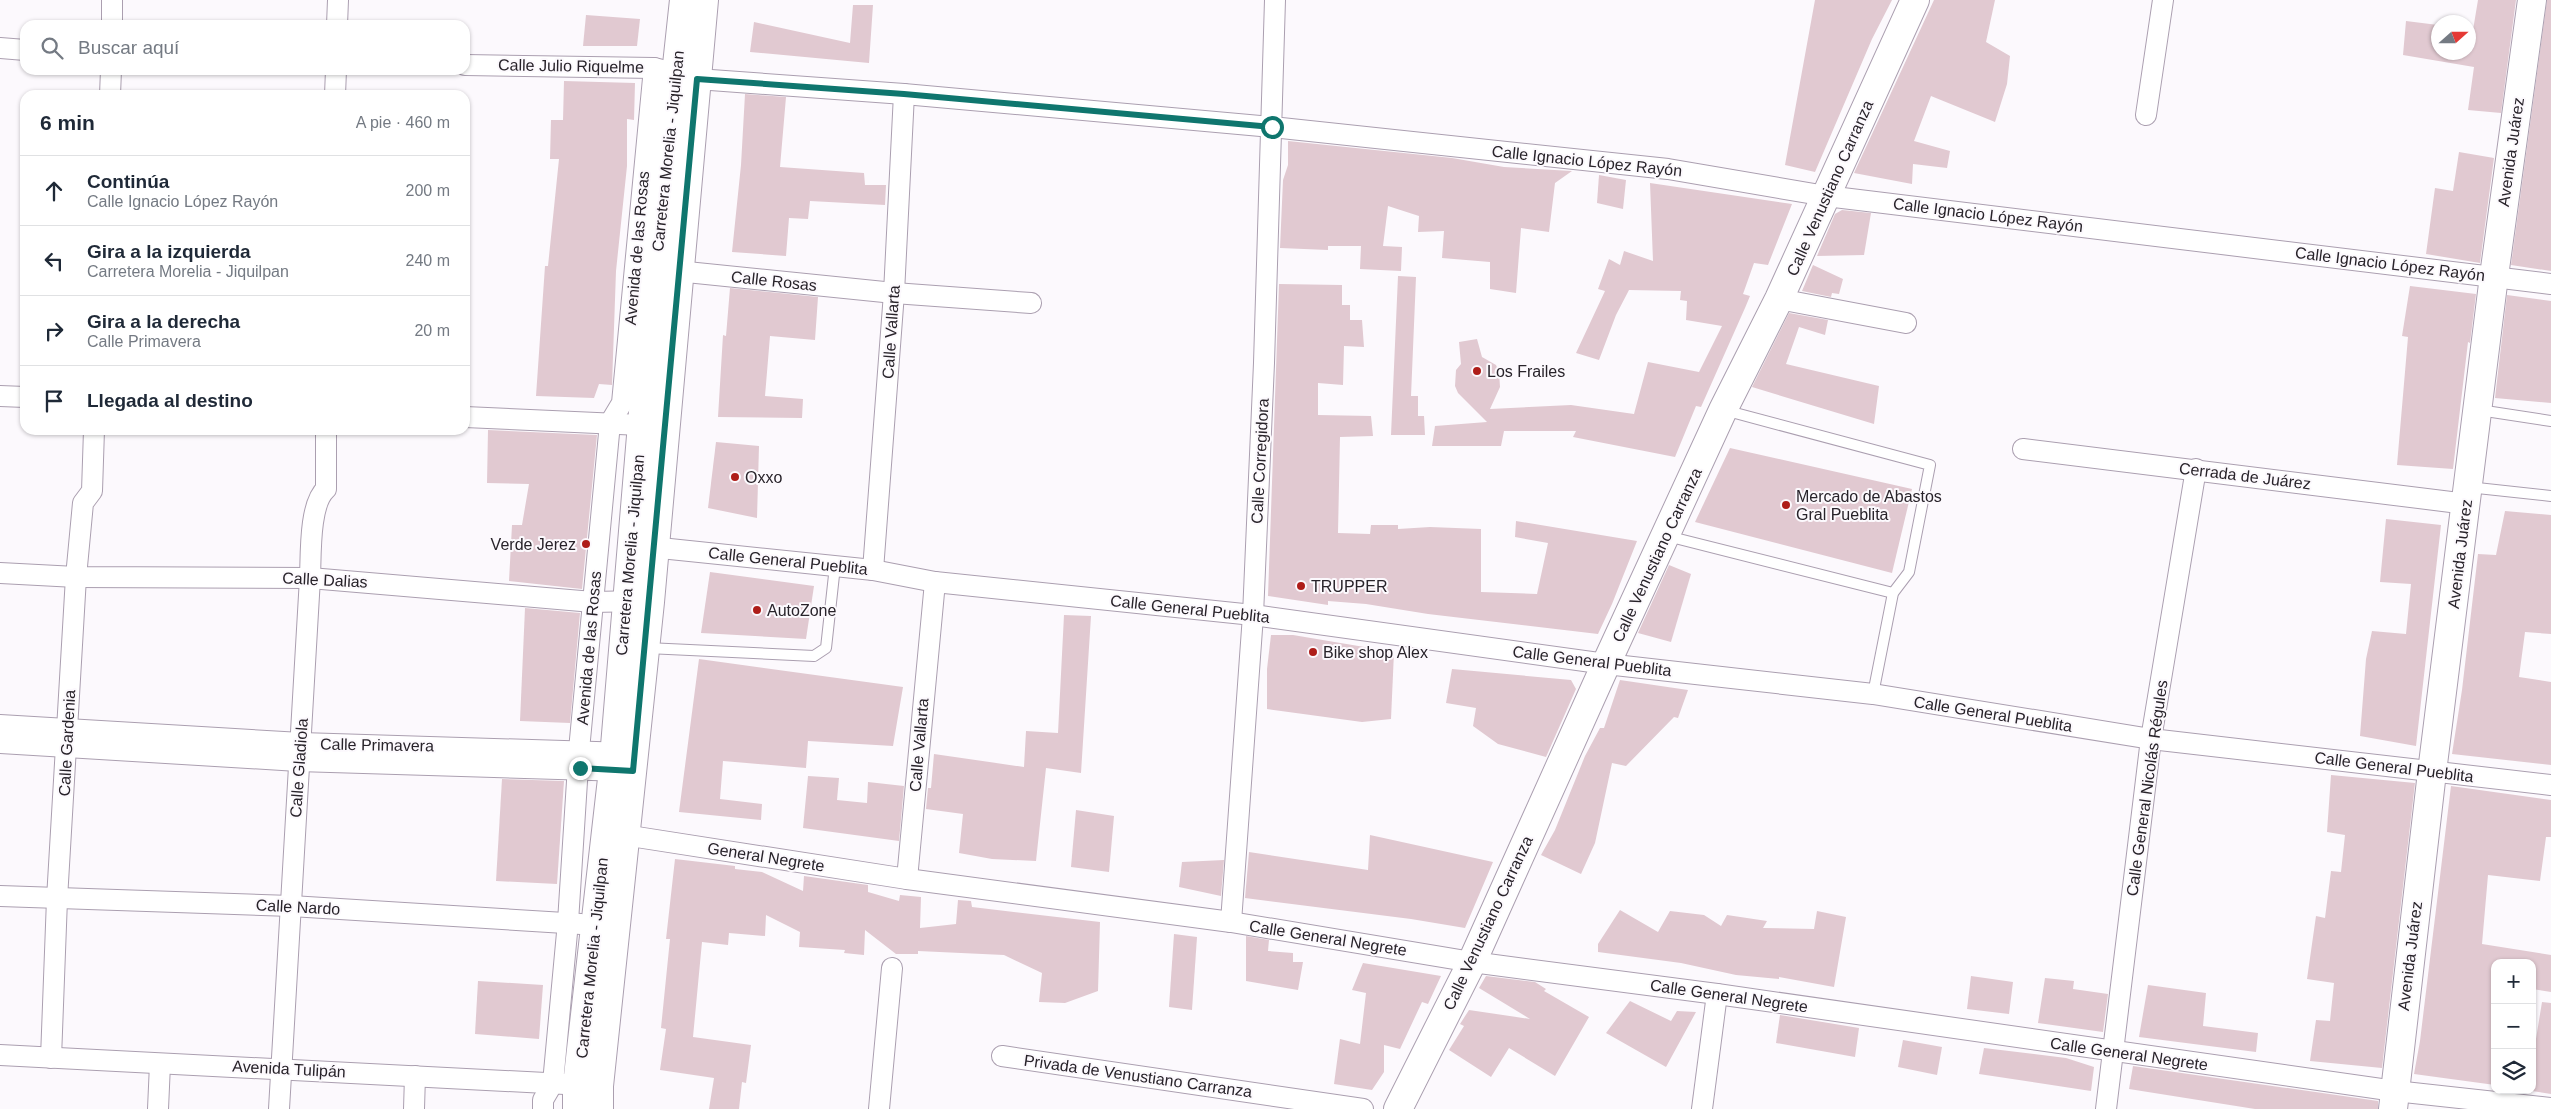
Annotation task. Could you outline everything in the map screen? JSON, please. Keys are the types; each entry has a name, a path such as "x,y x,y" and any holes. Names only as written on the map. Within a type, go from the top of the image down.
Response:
{"street":[{"path":"112,0 112,20"},
{"path":"337,20 338,0"},
{"name":"Carretera Morelia - Jiquilpan","path":"581,1094 624,835 624,761 666,270 676,73 684,0"},
{"name":"Carretera Morelia - Jiquilpan","path":"676,73 704,0"},
{"name":"Calle Corregidora","path":"1231,922 1253,615 1272,127 1275,0"},
{"name":"Calle Venustiano Carranza","path":"1398,1109 1472,962 1606,664 1723,410 1780,299 1915,0"},
{"path":"2146,115 2163,0"},
{"name":"Avenida Juárez","path":"2394,1100 2432,772 2494,276 2532,0"},
{"path":"0,48 20,50"},
{"name":"Calle Julio Riquelme","path":"470,65 676,73"},
{"name":"Calle Ignacio López Rayón","path":"676,73 1272,127 1668,169 1826,196 2551,284"},
{"name":"Avenida de las Rosas","path":"543,1109 543,1100 581,1094 568,922 593,602 610,423 622,403 676,73"},
{"path":"110,90 112,75"},
{"path":"335,90 336,75"},
{"name":"Calle Vallarta","path":"873,570 894,293 904,94"},
{"name":"Carretera Morelia - Jiquilpan","path":"643,546 641,425 666,270"},
{"name":"Calle Rosas","path":"666,270 894,293 1031,303"},
{"path":"1780,299 1906,323"},
{"path":"0,396 20,397"},
{"path":"470,417 641,425"},
{"name":"Calle Gardenia","path":"51,1058 57,899 76,577 83,503 92,491 94,435"},
{"name":"Calle Gladiola","path":"279,1109 314,516 318,495 326,489 326,435"},
{"name":"Cerrada de Juárez","path":"2022,449 2196,469 2468,495"},
{"name":"Calle General Nicolás Régules","path":"2106,1109 2151,739 2196,469"},
{"name":"Calle General Pueblita","path":"643,546 873,570 935,582 1253,615 1606,664 1873,694 2151,739 2551,786"},
{"name":"Calle Dalias","path":"0,573 76,577 310,578 593,602 637,601"},
{"name":"Calle Vallarta","path":"907,879 935,582"},
{"name":"Carretera Morelia - Jiquilpan","path":"581,1094 595,926 644,648 637,601"},
{"name":"Calle Primavera","path":"0,725 68,737 300,752 624,761"},
{"name":"Calle Primavera","path":"0,743 68,737"},
{"name":"General Negrete","path":"624,835 907,879"},
{"name":"Calle General Negrete","path":"907,879 1231,922 1472,962 1717,994 2114,1052 2394,1100 2551,1108"},
{"name":"Calle Nardo","path":"0,896 291,906 568,922 595,926"},
{"path":"879,1109 892,968"},
{"path":"1702,1109 1717,994"},
{"name":"Avenida Tulipán","path":"0,1055 416,1076 581,1094"},
{"name":"Privada de Venustiano Carranza","path":"1002,1056 1364,1109"},
{"path":"158,1109 160,1064"},
{"path":"414,1109 416,1076"}],"lane":[{"path":"1723,410 1930,465 1909,572 1892,593 1873,694"},
{"path":"2478,410 2551,421"},
{"path":"2468,495 2551,496"},
{"path":"1666,536 1892,593"},
{"path":"644,648 814,656 826,648 836,566"}],"building":[{"path":"1815,0 1892,0 1872,39 1815,172 1785,165"},
{"path":"1934,0 1995,0 1986,42 2010,56 2007,84 1995,122 1931,96 1914,141 1950,151 1947,168 1913,164 1912,184 1854,173"},
{"path":"2478,0 2516,0 2501,113 2468,110 2474,67 2433,60 2476,60 2476,15"},
{"path":"2547,0 2551,0 2551,271 2511,265"},
{"path":"853,5 873,5 869,63 750,52 754,22 850,43"},
{"path":"586,15 640,19 637,46 583,46"},
{"path":"2406,21 2431,24 2431,60 2403,55"},
{"path":"564,81 635,83 634,120 627,119 627,166 616,271 612,385 599,384 594,398 536,396 545,266 548,266 559,159 550,159 551,120 563,120"},
{"path":"745,94 786,97 780,167 864,173 865,185 886,185 885,205 810,201 808,219 789,218 786,256 732,252 741,165"},
{"path":"1288,141 1452,158 1504,167 1572,171 1555,183 1549,232 1521,228 1516,293 1490,289 1490,262 1442,258 1444,231 1418,232 1419,216 1388,206 1383,246 1402,247 1401,271 1360,269 1361,246 1328,246 1328,250 1280,248 1283,180 1288,165"},
{"path":"2459,152 2494,158 2480,263 2426,254 2435,188 2453,191"},
{"path":"1599,175 1626,180 1623,209 1597,203"},
{"path":"1650,183 1792,204 1768,265 1754,263 1743,294 1750,296 1701,407 1696,406 1675,457 1573,437 1576,431 1504,431 1501,446 1432,446 1435,426 1487,422 1458,393 1455,386 1456,370 1461,364 1459,342 1477,339 1482,357 1496,365 1499,372 1500,387 1490,409 1571,405 1634,414 1648,362 1699,372 1722,326 1686,320 1687,301 1680,300 1681,291 1629,290 1616,315 1599,360 1576,353 1605,291 1598,289 1609,259 1620,265 1624,251 1653,261"},
{"path":"1842,210 1871,213 1864,255 1817,256 1835,214"},
{"path":"1813,265 1843,279 1839,294 1832,293 1831,297 1802,291"},
{"path":"1398,276 1416,277 1411,396 1418,396 1418,416 1424,416 1425,435 1391,435"},
{"path":"1279,284 1342,285 1342,305 1350,305 1350,320 1362,320 1364,347 1344,346 1343,385 1318,383 1318,415 1371,416 1373,436 1340,437 1338,533 1370,534 1371,525 1398,525 1398,529 1430,527 1481,529 1481,592 1537,594 1548,543 1515,537 1516,521 1637,541 1598,634 1428,614 1366,604 1328,601 1328,605 1268,596"},
{"path":"2410,286 2476,294 2470,343 2468,342 2453,469 2397,465 2408,337 2402,336"},
{"path":"730,288 818,297 815,340 770,336 765,396 803,399 802,418 718,417 723,335 726,336"},
{"path":"2507,295 2551,301 2551,403 2495,398"},
{"path":"1789,313 1828,320 1825,335 1799,327 1786,364 1879,386 1874,424 1752,387"},
{"path":"488,430 597,435 582,589 509,581 512,525 522,525 529,484 487,483"},
{"name":"Oxxo","path":"716,442 759,446 757,518 708,508"},
{"path":"1730,448 1912,489 1892,573 1695,522"},
{"path":"2505,511 2551,515 2551,634 2525,632 2519,677 2551,682 2551,765 2452,754 2462,690 2478,554 2496,555"},
{"path":"2386,519 2441,525 2416,746 2360,736 2366,659 2372,631 2406,634 2411,584 2380,582"},
{"path":"1669,565 1691,574 1671,642 1638,633"},
{"name":"AutoZone","path":"710,572 814,586 806,639 701,633"},
{"path":"525,608 580,613 570,723 520,721"},
{"path":"1064,615 1091,616 1081,773 1046,768 1036,861 992,859 959,853 963,814 926,809 928,788 931,788 934,754 1024,767 1026,731 1058,733"},
{"path":"1271,635 1293,635 1394,652 1391,719 1362,722 1267,709 1267,669"},
{"path":"699,659 903,687 893,746 808,741 806,768 723,761 720,799 762,804 761,820 679,812"},
{"path":"1452,669 1571,680 1576,689 1546,757 1498,744 1473,726 1476,708 1446,703"},
{"path":"1620,680 1688,690 1678,718 1674,717 1626,766 1612,763 1595,843 1581,874 1541,855 1555,830 1585,756 1600,728 1604,728"},
{"path":"2331,775 2415,783 2382,1068 2310,1061 2316,1020 2330,1021 2334,983 2307,979 2316,916 2325,918 2331,871 2341,872 2345,835 2327,832"},
{"path":"808,776 839,778 837,800 867,803 868,782 904,786 899,841 803,828"},
{"path":"502,779 564,781 557,884 496,881"},
{"path":"2451,786 2551,800 2551,837 2546,837 2540,881 2488,875 2482,944 2551,955 2551,992 2536,990 2536,959 2491,959 2491,1084 2414,1074 2420,1041"},
{"path":"1076,810 1114,816 1109,872 1071,867"},
{"path":"1370,835 1493,862 1465,928 1411,919 1245,898 1249,852 1368,870"},
{"path":"675,859 735,866 735,869 762,872 803,891 804,876 868,885 868,892 899,901 900,895 921,897 920,928 956,924 958,900 971,901 972,907 1100,922 1098,991 1065,1003 1039,1002 1042,973 1004,955 918,951 918,954 896,954 865,930 864,955 844,953 845,950 799,947 800,932 766,915 765,936 729,933 728,945 702,942 693,1037 751,1045 746,1083 742,1082 739,1109 709,1109 714,1078 660,1070 666,1029 661,1028 670,939 666,939"},
{"path":"1224,860 1221,896 1179,887 1182,862"},
{"path":"1620,910 1658,932 1670,911 1704,915 1721,926 1727,915 1767,921 1763,928 1814,929 1817,911 1846,917 1834,987 1779,977 1779,979 1736,975 1681,963 1598,952 1598,944"},
{"path":"1174,934 1197,937 1192,1010 1169,1007"},
{"path":"1246,936 1269,940 1268,951 1293,953 1293,962 1303,962 1298,990 1246,981"},
{"path":"1363,963 1441,976 1428,1004 1422,1002 1400,1049 1384,1045 1384,1072 1372,1090 1334,1084 1340,1039 1360,1044 1366,993 1352,990"},
{"path":"1486,976 1535,982 1546,989 1544,991 1589,1017 1555,1076 1509,1048 1491,1077 1449,1050 1464,1026 1460,1024 1469,1010 1530,1019 1479,988"},
{"path":"1971,976 2013,982 2009,1014 1967,1009"},
{"path":"2045,978 2074,981 2073,989 2108,994 2103,1032 2038,1023"},
{"path":"478,981 543,985 539,1039 475,1034"},
{"path":"2148,985 2206,993 2203,1026 2258,1033 2256,1052 2139,1037"},
{"path":"1630,1001 1671,1021 1677,1011 1696,1012 1666,1067 1606,1033"},
{"path":"2542,1002 2551,1003 2551,1094 2536,1092 2536,1039"},
{"path":"1780,1015 1859,1028 1855,1057 1776,1043"},
{"path":"1903,1040 1942,1047 1937,1075 1898,1067"},
{"path":"1984,1048 2066,1058 2094,1067 2091,1091 1979,1074"},
{"path":"2133,1066 2378,1101 2378,1109 2255,1109 2129,1089"}],"place":[{"name":"Los Frailes","path":"1477,371"},
{"name":"Oxxo","path":"735,477"},
{"name":"Mercado de Abastos Gral Pueblita","path":"1786,505"},
{"name":"Verde Jerez","path":"586,544"},
{"name":"TRUPPER","path":"1301,586"},
{"name":"AutoZone","path":"757,610"},
{"name":"Bike shop Alex","path":"1313,652"}],"route":[{"path":"580,768 633,771 697,79 904,94 1272,127"}]}
